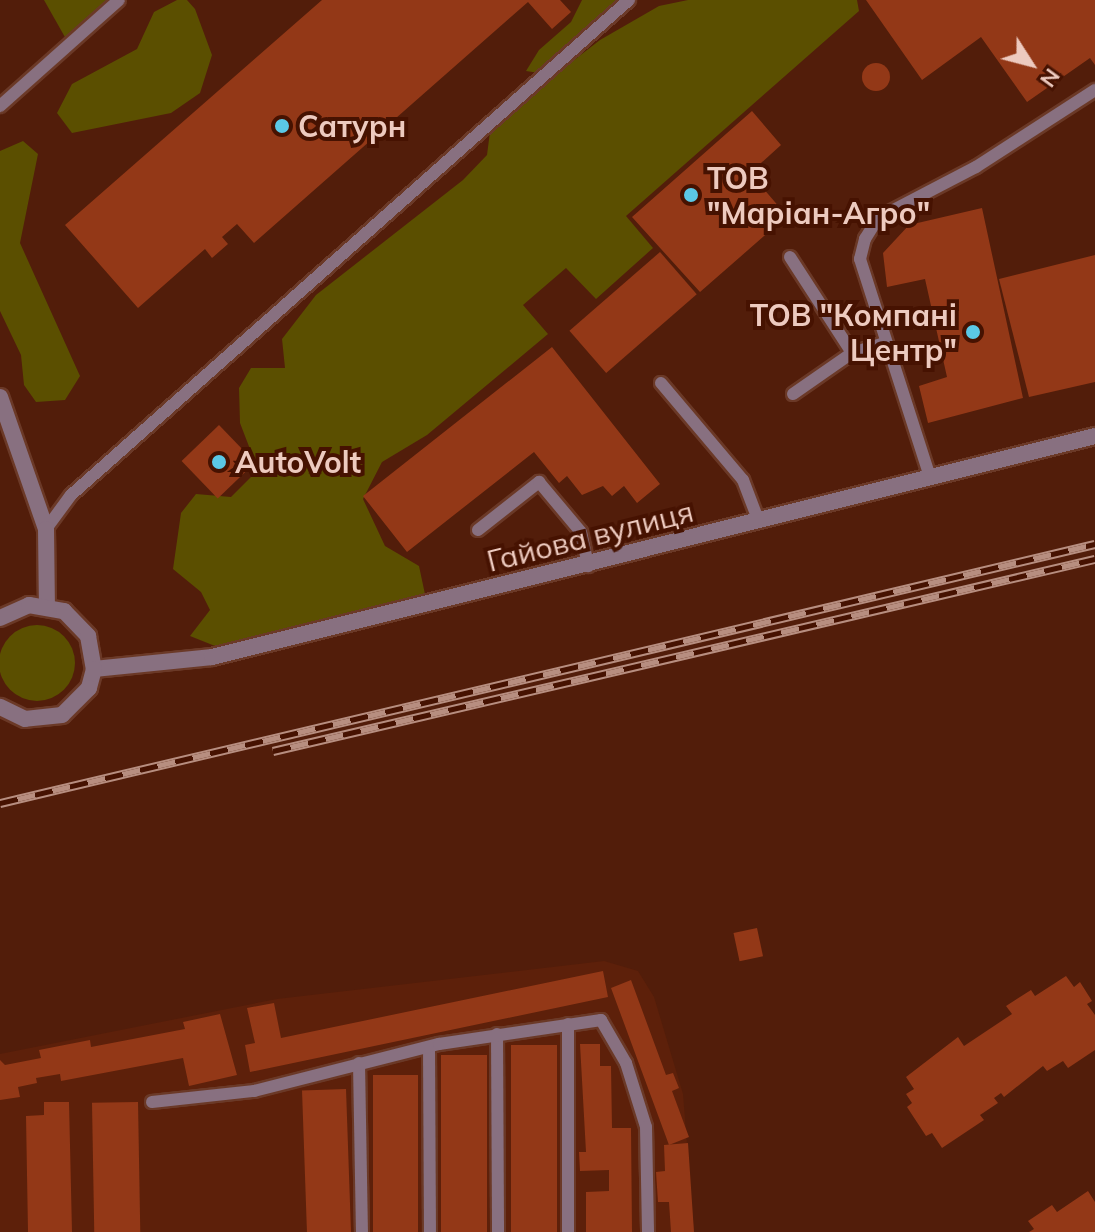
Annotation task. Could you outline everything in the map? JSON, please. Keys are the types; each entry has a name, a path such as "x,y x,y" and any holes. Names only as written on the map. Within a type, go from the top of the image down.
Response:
{"street":[{"path":"0,397 46,529 47,606"},
{"name":"Гайова вулиця","path":"94,669 212,657 588,566 1095,436"},
{"path":"0,618 29,605 47,606 77,622 94,652 89,688 62,715 25,719 0,707"}],"lane":[{"path":"0,106 119,0"},
{"path":"46,529 82,485 629,0"},
{"path":"930,477 884,343 860,259 865,239 878,218 976,167 1095,90"},
{"path":"790,257 852,353"},
{"path":"793,394 852,353 884,343"},
{"path":"661,383 743,480 759,522"},
{"path":"478,530 539,482 581,532 588,566"},
{"path":"152,1102 254,1091 429,1047 601,1020 626,1063 646,1127 648,1232"},
{"path":"568,1024 568,1232"},
{"path":"497,1034 498,1232"},
{"path":"429,1047 430,1232"},
{"path":"359,1063 362,1232"}],"shaded area":[{"path":"44,0 118,0 66,39"},
{"path":"177,0 187,0 195,9 212,55 200,93 171,113 72,133 57,113 72,84 137,49 154,12"},
{"path":"582,0 624,0 552,75 526,71 539,50 571,22"},
{"path":"688,0 857,0 859,11 626,216 653,248 596,299 566,268 523,305 548,334 427,435 382,462 363,499 385,546 419,566 426,599 398,619 305,641 215,646 190,636 210,610 201,592 173,569 181,513 196,494 231,497 258,470 240,423 239,388 251,368 285,368 282,339 316,295 463,180 487,155 491,124 600,40 659,6"},
{"path":"23,141 38,154 20,243 80,376 65,400 36,402 24,385 21,355 0,311 0,151"},
{"path":"37,625 52,628 64,636 72,648 75,663 72,678 64,690 52,698 37,701 22,698 10,690 2,678 -1,663 2,648 10,636 22,628"},
{"path":"604,961 638,971 654,997 683,1094 694,1232 0,1232 0,1054 277,999"}],"building":[{"name":"Сатурн","path":"322,0 560,0 571,12 552,29 528,2 254,243 237,224 222,237 228,244 212,258 205,249 138,308 65,225"},
{"path":"866,0 1095,0 1095,65 1090,58 1027,102 981,37 922,80"},
{"path":"876,63 886,67 890,77 886,87 876,91 866,87 862,77 866,67"},
{"path":"752,111 781,145 750,173 787,216 700,292 632,217"},
{"name":"ТОВ \"Компані Центр\"","path":"982,208 1023,398 928,423 919,386 947,377 925,279 887,287 883,253 909,225"},
{"path":"660,252 697,294 606,373 569,331"},
{"path":"1095,255 1095,382 1029,397 999,279"},
{"path":"552,347 660,484 637,503 624,486 612,496 603,486 582,495 567,476 559,483 534,452 407,552 363,496"},
{"name":"AutoVolt","path":"219,425 255,462 218,499 182,461"},
{"path":"757,928 763,956 740,961 734,933"},
{"path":"603,971 608,997 250,1072 245,1045 255,1043 247,1008 274,1003 281,1038"},
{"path":"1066,976 1074,987 1080,982 1092,1001 1087,1004 1095,1015 1095,1050 1068,1068 1063,1061 1047,1071 1043,1066 1004,1097 1001,1093 994,1098 998,1103 980,1115 984,1120 942,1148 932,1133 926,1136 907,1107 912,1103 906,1094 914,1089 906,1077 958,1037 964,1046 1012,1014 1006,1006 1031,990 1035,996"},
{"path":"631,980 666,1075 673,1073 679,1088 672,1091 689,1137 669,1145 611,988"},
{"path":"220,1014 237,1075 189,1086 183,1058 61,1081 60,1074 36,1078 37,1083 18,1087 20,1097 0,1100 0,1060 5,1065 41,1058 39,1050 90,1040 91,1047 185,1029 183,1022"},
{"path":"580,1044 600,1044 600,1066 611,1066 612,1128 631,1128 632,1232 586,1232 586,1192 609,1191 609,1170 580,1171 579,1152 586,1152"},
{"path":"511,1045 557,1045 557,1232 511,1232"},
{"path":"441,1055 487,1055 487,1232 441,1232"},
{"path":"373,1075 418,1075 418,1232 373,1232"},
{"path":"346,1089 351,1232 307,1232 302,1091"},
{"path":"44,1102 69,1102 72,1232 28,1232 26,1116 44,1115"},
{"path":"138,1102 140,1232 94,1232 92,1103"},
{"path":"688,1143 694,1232 671,1232 669,1202 658,1202 656,1172 665,1171 664,1145"},
{"path":"1088,1191 1095,1202 1095,1232 1029,1232 1034,1229 1028,1221 1052,1205 1057,1212"}],"railway":[{"path":"0,803 1095,544"},
{"path":"273,751 1095,559"}],"place":[{"name":"Сатурн","path":"282,126"},
{"name":"ТОВ \"Маріан-Агро\"","path":"691,195"},
{"name":"ТОВ \"Компані Центр\"","path":"973,332"},
{"name":"AutoVolt","path":"219,462"}]}
